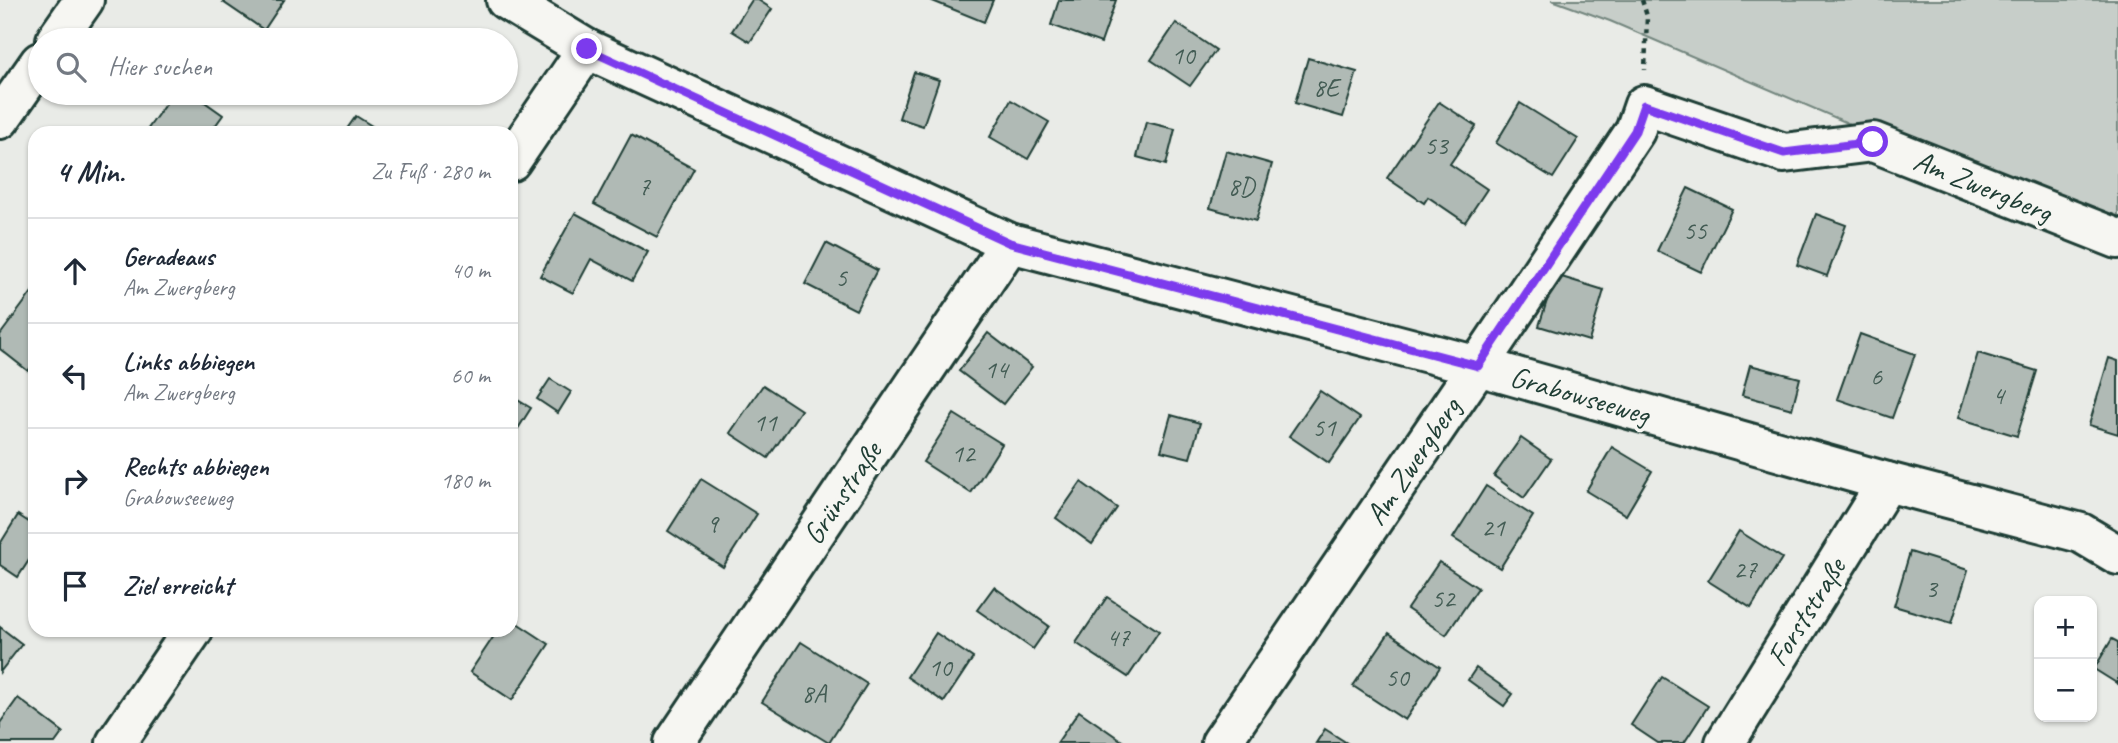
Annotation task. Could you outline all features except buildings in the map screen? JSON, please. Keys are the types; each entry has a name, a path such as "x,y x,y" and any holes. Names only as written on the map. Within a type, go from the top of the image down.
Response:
{"street":[{"path":"64,28 84,0"},
{"name":"Grabowseeweg","path":"506,0 587,49 1010,243 1478,366 1887,482 2081,533 2118,555"},
{"path":"518,150 587,49"},
{"path":"0,119 28,79"},
{"name":"Am Zwergberg","path":"1221,743 1635,131 1644,105 1784,153 1873,142 2118,239"},
{"name":"Grünstraße","path":"674,743 1010,243"},
{"name":"Forststraße","path":"1724,743 1887,482"},
{"path":"117,743 188,637"}],"path":[{"path":"1642,0 1647,16 1644,105"}],"shaded area":[{"path":"1552,0 2118,0 2118,239 1610,21"}],"route":[{"path":"587,49 1010,243 1478,366 1635,131 1644,105 1784,153 1873,142"}]}
